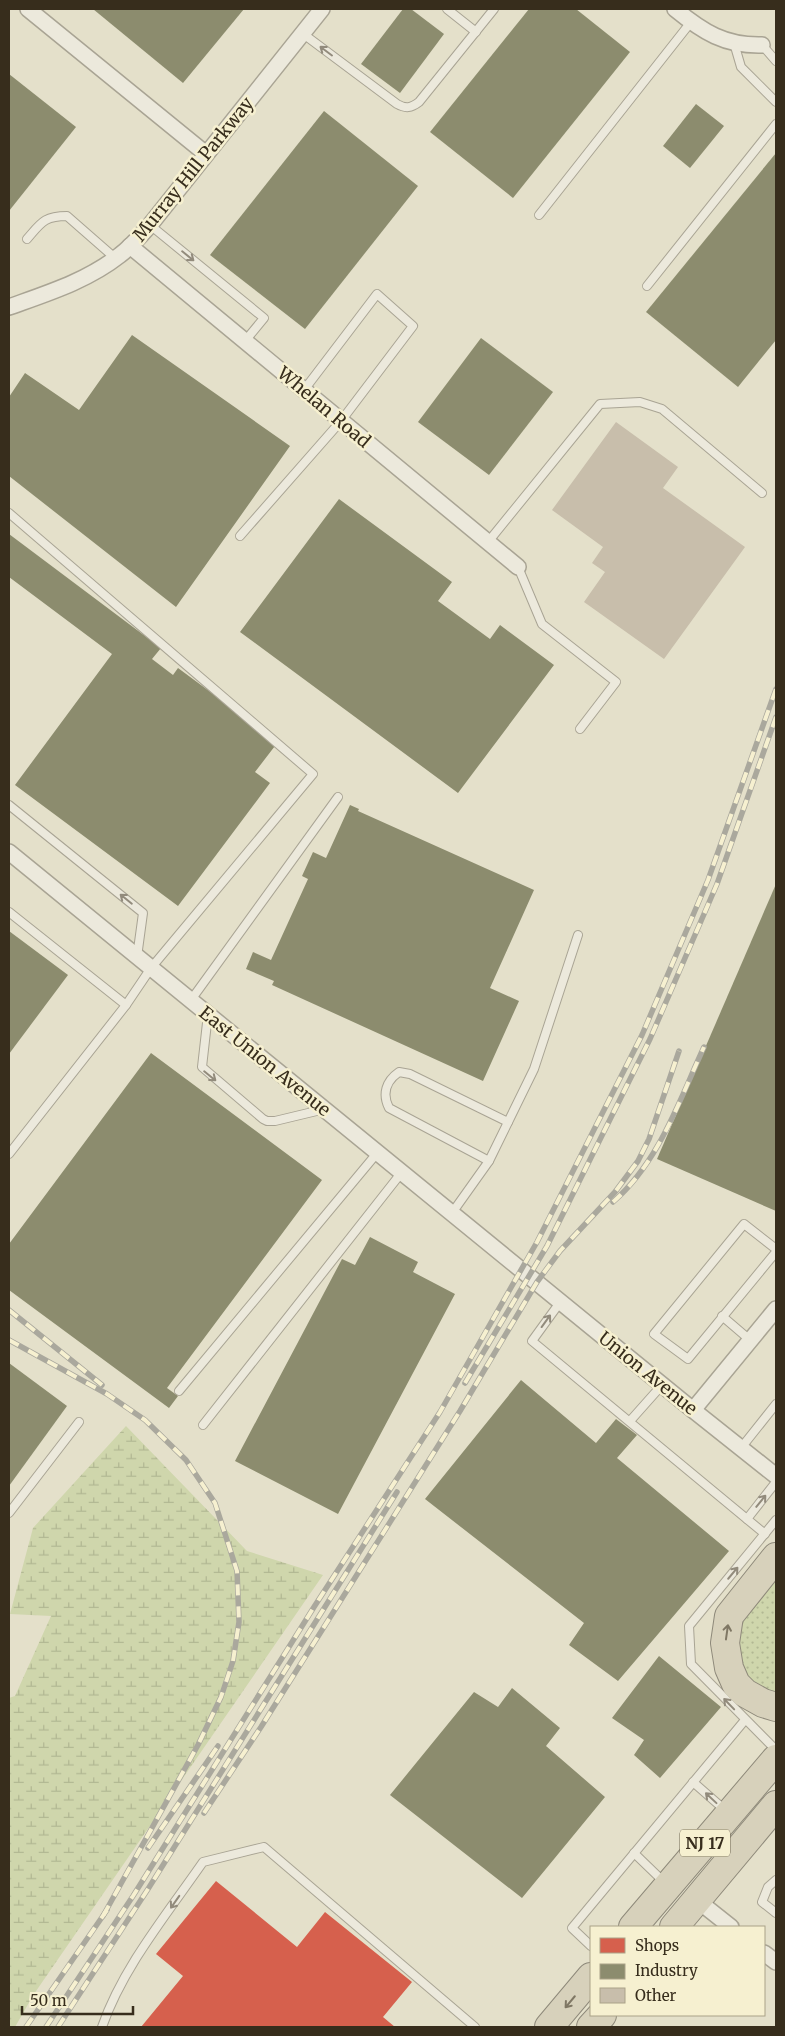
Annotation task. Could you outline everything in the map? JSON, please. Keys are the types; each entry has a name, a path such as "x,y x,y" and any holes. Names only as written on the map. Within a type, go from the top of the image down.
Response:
{"highway":[{"path":"770,1546 729,1616 725,1643 729,1668 736,1684 745,1693 763,1703 776,1707"},
{"name":"NJ 17","path":"634,1926 776,1759"},
{"name":"NJ 17","path":"675,1926 719,1876 776,1805"},
{"path":"719,1876 776,1834"},
{"path":"549,2027 590,1978"},
{"path":"591,2027 601,2016"}],"street":[{"path":"28,9 206,154"},
{"name":"Murray Hill Parkway","path":"9,307 75,283 97,271 130,246 150,225 322,9"},
{"path":"675,9 691,22 714,36 734,43 762,45"},
{"name":"Whelan Road","path":"130,246 518,567"},
{"name":"East Union Avenue","path":"9,852 521,1269"},
{"name":"Union Avenue","path":"521,1269 776,1476"},
{"path":"693,1410 776,1308"},
{"path":"696,1900 730,1926"},
{"path":"765,1954 776,1962"}],"lane":[{"path":"447,9 476,32"},
{"path":"302,33 405,108 412,107 419,102 494,9"},
{"path":"539,215 691,22"},
{"path":"734,43 741,67 776,102"},
{"path":"762,45 776,61"},
{"path":"647,286 776,124"},
{"path":"27,239 44,220 53,216 67,216 115,258"},
{"path":"150,225 264,318 245,341"},
{"path":"240,536 341,421 413,326 377,294 304,390"},
{"path":"488,542 600,404 640,402 662,409 762,493"},
{"path":"9,514 313,774 151,968 126,1005 9,1154"},
{"path":"518,567 542,624 616,682 580,729"},
{"path":"191,1000 338,797"},
{"path":"9,804 143,913 137,956"},
{"path":"9,912 126,1005"},
{"path":"452,1213 489,1161 534,1069 578,935"},
{"path":"208,1014 202,1067 263,1119 275,1121 325,1109"},
{"path":"489,1161 389,1108 384,1091 393,1076 399,1072 410,1074 508,1122"},
{"path":"179,1392 378,1152"},
{"path":"203,1425 402,1172"},
{"path":"744,1224 776,1251 722,1316 688,1359 654,1334 744,1224"},
{"path":"560,1301 532,1341 747,1519 770,1546"},
{"path":"722,1316 750,1340"},
{"path":"630,1421 662,1385"},
{"path":"741,1448 776,1404"},
{"path":"9,1513 79,1422"},
{"path":"747,1519 776,1482"},
{"path":"776,1520 770,1546 689,1626 691,1664 776,1750"},
{"path":"590,1945 572,1928 745,1720"},
{"path":"693,1782 729,1814"},
{"path":"102,2027 110,2003 141,1952 203,1862 264,1847 476,2027"},
{"path":"634,1854 668,1886"},
{"path":"776,1880 768,1887 762,1902 776,1913"}],"green space":[{"path":"126,1426 247,1551 323,1575 34,1994 15,2027 9,2027 9,1698 15,1696 51,1616 10,1614 33,1528"},
{"path":"776,1572 776,1693 757,1686 740,1669 735,1629"}],"building: Shops":[{"path":"216,1881 297,1947 325,1912 412,1982 383,2017 395,2027 141,2027 183,1976 156,1954"}],"building: Industry":[{"path":"93,9 244,9 183,83"},
{"path":"403,9 411,9 444,34 400,93 361,64"},
{"path":"529,9 576,9 630,52 513,198 430,132"},
{"path":"9,74 76,127 9,211"},
{"path":"696,104 724,126 690,168 663,146"},
{"path":"324,111 418,186 305,329 210,255"},
{"path":"776,153 776,340 738,387 646,312"},
{"path":"132,335 290,446 176,607 9,476 9,397 25,373 79,410"},
{"path":"481,338 553,392 489,475 418,422"},
{"path":"339,499 452,582 438,601 490,639 500,625 554,665 458,793 240,632"},
{"path":"9,534 161,648 152,659 173,675 178,668 278,742 255,772 270,783 178,906 15,785 112,654 9,577"},
{"path":"350,805 359,809 358,811 534,890 490,988 519,1001 483,1081 272,985 274,981 246,969 253,952 271,960 308,879 302,876 313,852 326,858"},
{"path":"776,884 776,1211 657,1159"},
{"path":"9,931 68,975 9,1054"},
{"path":"151,1053 322,1180 167,1388 178,1396 169,1408 9,1290 9,1244"},
{"path":"370,1237 418,1262 413,1272 455,1294 338,1514 235,1461 342,1259 355,1265"},
{"path":"9,1363 67,1406 9,1486"},
{"path":"521,1380 596,1443 616,1419 637,1435 617,1458 729,1551 618,1681 569,1645 584,1623 425,1499"},
{"path":"659,1656 721,1707 660,1778 634,1755 644,1740 612,1718"},
{"path":"512,1688 560,1728 546,1746 605,1797 522,1898 390,1795 474,1692 498,1707"}],"building: Other":[{"path":"616,422 678,467 663,488 745,547 664,659 584,602 605,572 592,563 603,547 552,510"}],"railway":[{"path":"46,2027 133,1896 314,1607 440,1412 537,1242 642,1035 708,880 776,689"},
{"path":"465,1383 547,1246 650,1039 717,884 776,717"},
{"path":"613,1202 629,1186 655,1150 704,1047"},
{"path":"204,1813 261,1727 460,1411 537,1282 560,1251 615,1192 638,1161 649,1139 679,1051"},
{"path":"9,1310 102,1385"},
{"path":"9,1340 107,1394 145,1420 186,1460 215,1503 237,1571 239,1622 233,1661 221,1697 198,1745 103,1916"},
{"path":"58,2027 148,1889 397,1492"},
{"path":"148,1848 218,1746"},
{"path":"26,2027 107,1910"}]}
